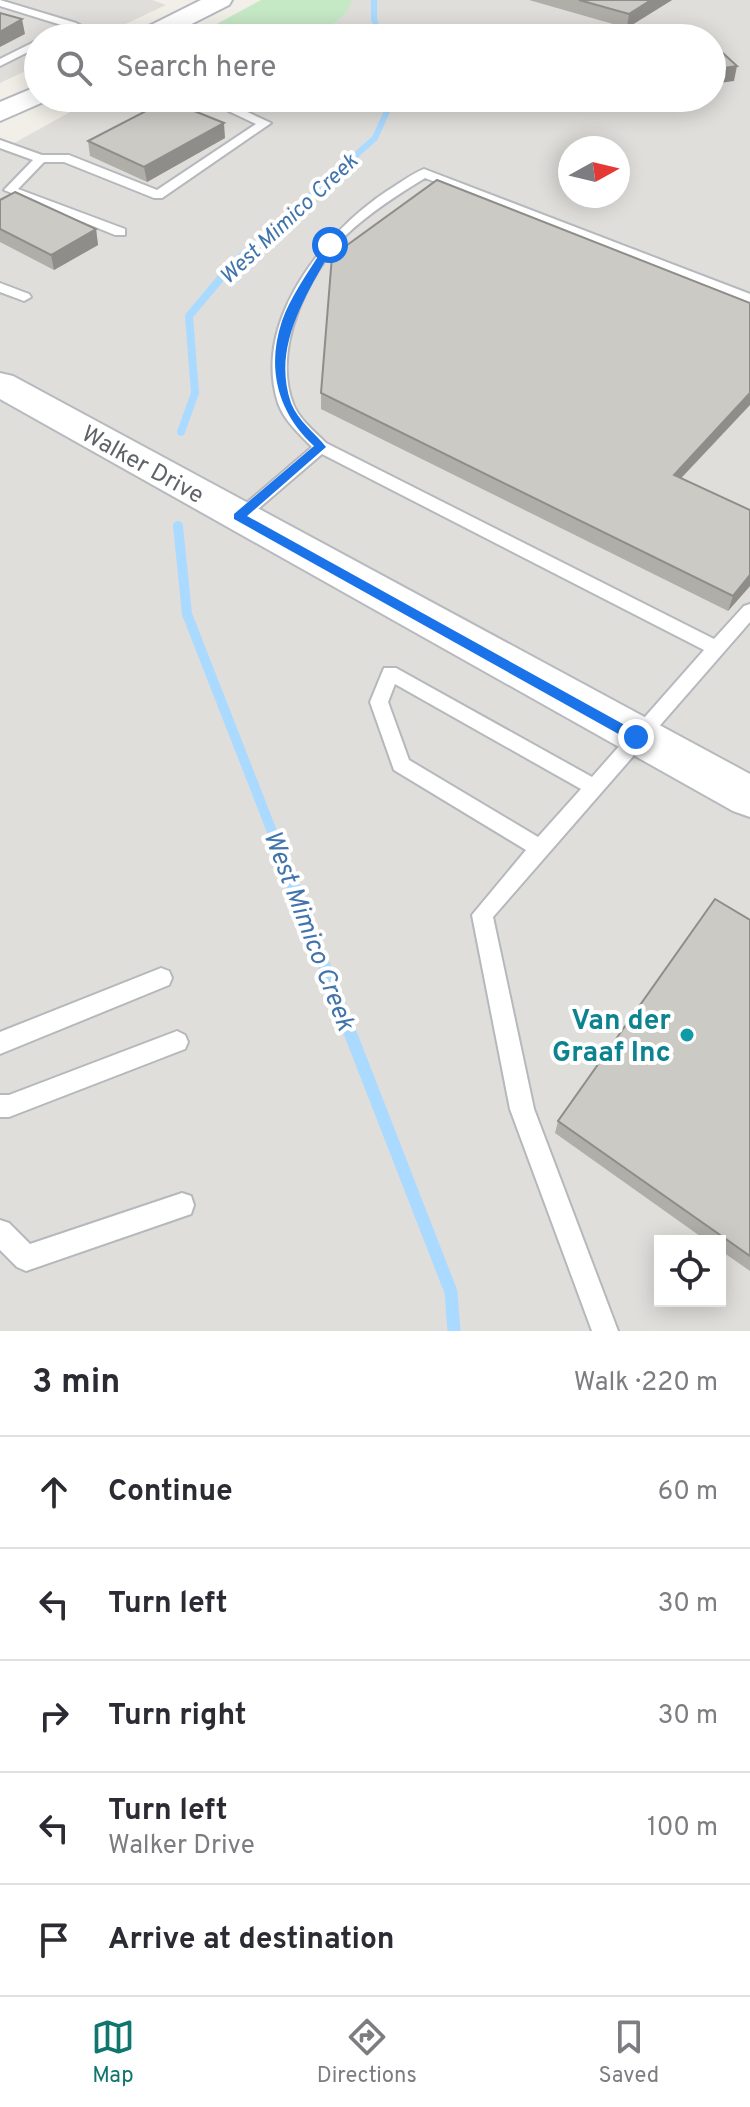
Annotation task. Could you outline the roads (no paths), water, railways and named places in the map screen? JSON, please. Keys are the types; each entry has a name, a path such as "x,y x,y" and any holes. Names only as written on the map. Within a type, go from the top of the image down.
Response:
{"street":[{"path":"172,24 220,0"},
{"path":"0,113 24,101"},
{"name":"Walker Drive","path":"3,389 636,737 748,793"}],"lane":[{"path":"26,10 41,1"},
{"path":"0,3 69,24"},
{"path":"0,63 24,50"},
{"path":"0,144 41,159 65,158 158,195 265,123 239,112"},
{"path":"65,158 79,150"},
{"path":"4,195 41,159"},
{"path":"716,648 321,447 302,429 286,403 280,365 287,321 330,245 369,208 424,173 750,299"},
{"path":"4,195 24,197 120,232"},
{"path":"0,287 24,297"},
{"path":"238,517 321,447"},
{"path":"605,1331 522,1109 482,915 750,610"},
{"path":"540,848 401,765 379,702 390,673 595,788"},
{"path":"0,1043 161,978"},
{"path":"0,1106 9,1106 177,1042"},
{"path":"0,1232 26,1258 182,1205"}],"waterway":[{"name":"West Mimico Creek","path":"374,0 376,24"},
{"name":"West Mimico Creek","path":"275,227 375,138 387,112"},
{"name":"West Mimico Creek","path":"181,432 195,393 189,316 231,266 277,225"},
{"name":"West Mimico Creek","path":"178,526 187,614 289,875"},
{"name":"West Mimico Creek","path":"288,873 451,1292 454,1331"}],"place":[{"name":"Van der Graaf Inc","path":"687,1035"}]}
